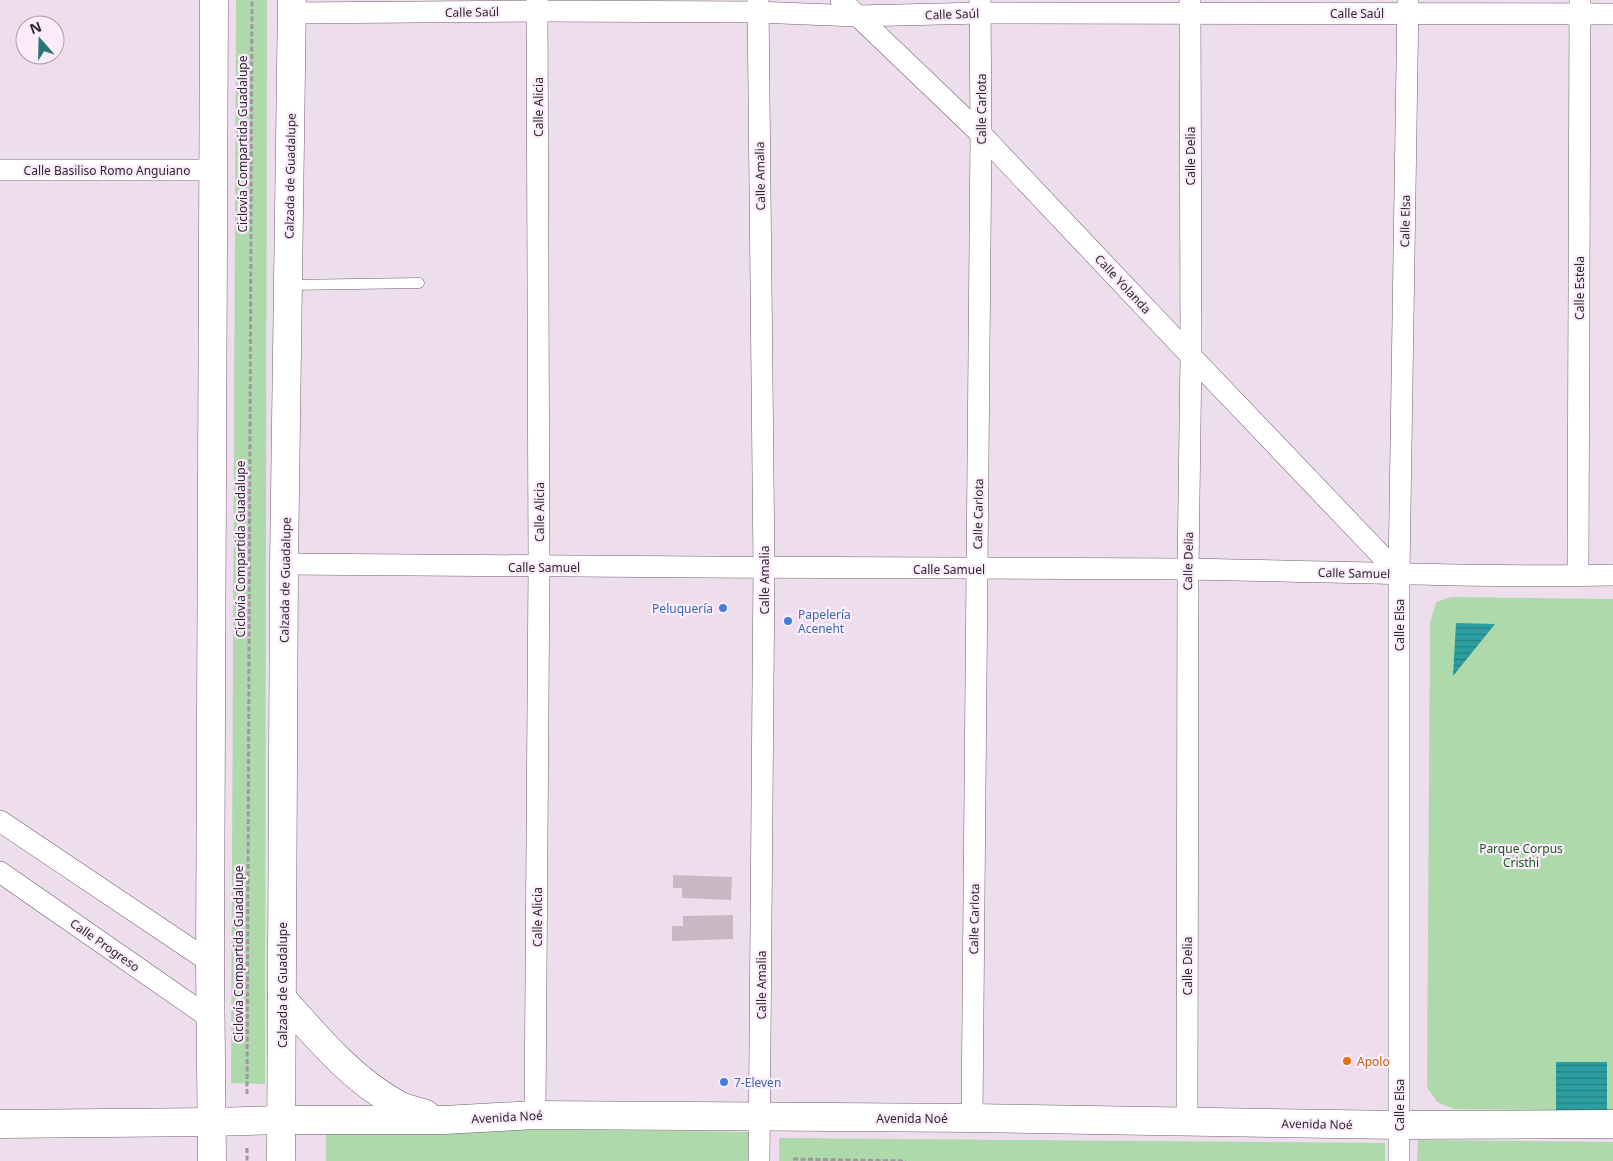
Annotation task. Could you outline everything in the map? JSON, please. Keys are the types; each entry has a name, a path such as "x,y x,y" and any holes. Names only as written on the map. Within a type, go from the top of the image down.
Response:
{"main road":[{"path":"212,1161 210,962 214,0"},
{"name":"Calzada de Guadalupe","path":"280,1161 282,1120 284,564 292,7"},
{"path":"282,998 321,1043 364,1082 398,1105 444,1120"},
{"name":"Avenida Noé","path":"0,1124 444,1120 535,1115 972,1118 1399,1125 1613,1124"}],"street":[{"name":"Calle Yolanda","path":"841,0 981,134 1399,574"},
{"name":"Calle Alicia","path":"535,1115 539,567 537,6"},
{"name":"Calle Saúl","path":"292,7 758,6 857,16 981,6 1408,6 1580,7 1613,14"},
{"name":"Calle Amalia","path":"758,6 764,567 760,1161"},
{"name":"Calle Carlota","path":"972,1118 981,6"},
{"name":"Calle Elsa","path":"1400,1161 1399,574 1408,6"},
{"name":"Calle Delia","path":"1187,1122 1188,569 1191,356 1190,7"},
{"name":"Calle Estela","path":"1578,575 1580,7"},
{"name":"Calle Basiliso Romo Anguiano","path":"0,170 214,170"},
{"name":"Calle Samuel","path":"284,564 539,567 1188,569 1399,574 1613,574"},
{"path":"0,821 210,962"},
{"name":"Calle Progreso","path":"0,872 210,1018"}],"lane":[{"path":"288,285 419,283"}],"path":[{"name":"Ciclovía Compartida Guadalupe","path":"247,1098 252,0"},
{"path":"792,1159 906,1161"}],"green space":[{"path":"236,0 267,0 265,1084 231,1083"},
{"name":"Parque Corpus Cristhi","path":"1451,597 1613,599 1613,1111 1454,1109 1437,1102 1427,1087 1430,623 1436,602"},
{"path":"326,1126 749,1132 749,1161 326,1161"},
{"path":"779,1138 1385,1143 1385,1161 779,1161"},
{"path":"1418,1140 1613,1142 1613,1161 1417,1161"}],"water":[{"path":"1456,623 1495,624 1453,676"},
{"path":"1556,1062 1607,1062 1607,1111 1556,1111"}],"building":[{"path":"673,875 732,877 731,900 682,898 682,888 673,888"},
{"path":"733,915 733,939 672,941 672,926 683,926 683,916"}],"place":[{"name":"Peluquería","path":"723,608"},
{"name":"Papelería Aceneht","path":"788,621"},
{"name":"Apolo","path":"1347,1061"},
{"name":"7-Eleven","path":"724,1082"}]}
